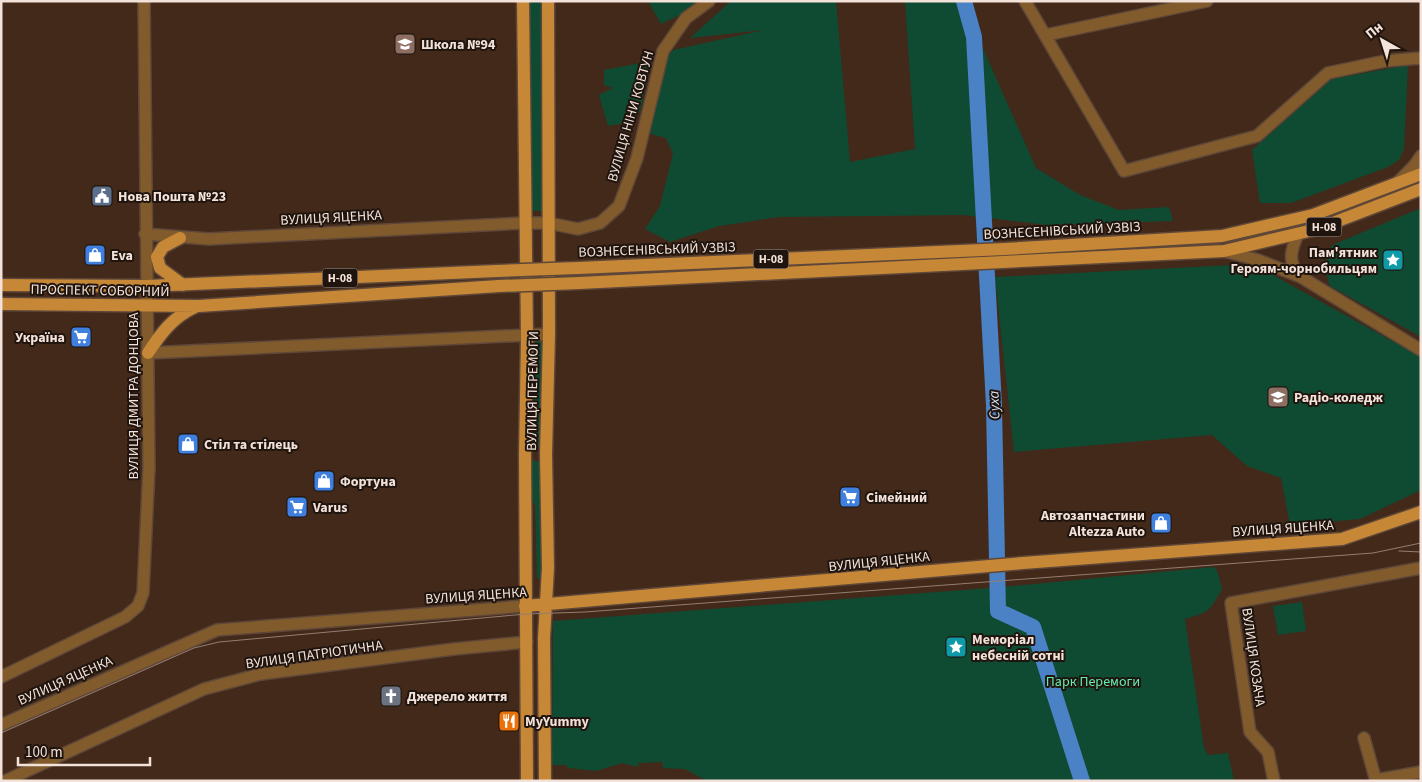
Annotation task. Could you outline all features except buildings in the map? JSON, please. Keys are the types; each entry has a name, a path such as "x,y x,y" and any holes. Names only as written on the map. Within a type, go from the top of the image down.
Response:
{"main road":[{"name":"ВУЛИЦЯ ПЕРЕМОГИ","path":"523,1 525,43 524,222 527,336 525,455 527,780"},
{"name":"ВУЛИЦЯ ПЕРЕМОГИ","path":"545,780 544,638 548,568 546,454 549,334 548,1"},
{"name":"Н-08","path":"1394,185 1421,174"},
{"name":"ВОЗНЕСЕНІВСЬКИЙ УЗВІЗ","path":"1005,255 1222,236 1313,214 1394,185"},
{"name":"Н-08","path":"1224,251 1317,229 1421,189"},
{"path":"180,238 163,247 157,257 160,268 183,285"},
{"name":"ВОЗНЕСЕНІВСЬКИЙ УЗВІЗ","path":"199,306 964,257 1224,251"},
{"name":"ВОЗНЕСЕНІВСЬКИЙ УЗВІЗ","path":"183,285 578,268 964,257"},
{"name":"ПРОСПЕКТ СОБОРНИЙ","path":"1,285 183,285"},
{"name":"ПРОСПЕКТ СОБОРНИЙ","path":"1,304 199,306"},
{"path":"148,353 172,321 181,313 199,306"},
{"path":"525,455 546,454"},
{"name":"ВУЛИЦЯ ЯЦЕНКА","path":"525,606 1023,562 1342,539 1421,512"},
{"path":"527,780 545,780"}],"street":[{"name":"ВУЛИЦЯ ДМИТРА ДОНЦОВА","path":"1,677 125,617 138,606 143,592 148,478 144,1"},
{"name":"ВУЛИЦЯ НІНИ КОВТУН","path":"548,223 578,230 600,223 620,206 637,158 663,51 686,18 709,1"},
{"path":"1025,1 1124,171 1256,136 1328,73 1385,61 1421,58"},
{"path":"1046,35 1206,1"},
{"path":"1394,185 1414,166 1421,156"},
{"name":"ВУЛИЦЯ ЯЦЕНКА","path":"145,234 180,238 215,238 524,222 548,223"},
{"path":"145,234 157,257"},
{"path":"1298,234 1290,259 1293,268 1301,277"},
{"path":"1224,251 1258,260 1301,277 1421,350"},
{"path":"148,353 549,334"},
{"name":"ВУЛИЦЯ КОЗАЧА","path":"1274,781 1268,752 1250,732 1231,603 1421,568"},
{"name":"ВУЛИЦЯ ЯЦЕНКА","path":"1,725 216,630 525,606"},
{"name":"ВУЛИЦЯ ПАТРІОТИЧНА","path":"5,781 204,689 261,674 454,649 527,642"},
{"path":"1364,738 1376,780 1421,772"}],"green space":[{"path":"529,1 542,1 543,211 531,211"},
{"path":"648,1 703,1 699,6 661,24"},
{"path":"731,1 836,1 850,162 915,149 905,1 962,1 1036,168 1080,195 1119,210 1169,207 1173,221 1048,225 963,215 778,217 719,226 670,242 645,229 660,206 673,154 666,138 647,133 666,59 673,50 764,30 690,38"},
{"path":"651,61 640,111 630,122 608,126 599,95 613,88 604,85 604,70"},
{"path":"1408,65 1404,149 1399,160 1388,167 1291,203 1260,203 1252,150 1332,79"},
{"path":"1421,208 1421,337 1330,286 1326,265 1327,255 1332,245"},
{"path":"1253,264 1421,357 1421,490 1360,519 1290,525 1281,478 1247,466 1212,435 1014,452 995,277"},
{"path":"535,339 542,341 543,347 541,445 537,448 532,448 529,443 532,342"},
{"path":"530,461 539,462 540,466 544,577 542,580 537,578 535,506 528,488"},
{"name":"Парк Перемоги","path":"1213,567 1217,570 1222,589 1208,610 1200,615 1185,619 1204,748 1208,755 1228,753 1234,781 707,781 685,769 663,768 662,762 638,763 638,767 622,763 596,771 568,768 566,765 552,765 553,621 1003,587"},
{"path":"1302,602 1306,631 1278,635 1273,606"}],"waterway":[{"name":"Суха","path":"964,1 974,37 994,405 998,611 1033,627 1082,781"}],"tram line":[{"path":"1,733 194,648 219,642 526,614 585,612 1373,553 1421,543"},
{"path":"1399,551 1421,552"}],"place":[{"name":"Школа №94","path":"405,44"},
{"name":"Нова Пошта №23","path":"102,196"},
{"name":"Eva","path":"95,255"},
{"name":"Пам'ятник Героям-чорнобильцям","path":"1393,260"},
{"name":"Україна","path":"81,337"},
{"name":"Радіо-коледж","path":"1278,397"},
{"name":"Стіл та стілець","path":"188,444"},
{"name":"Фортуна","path":"324,481"},
{"name":"Сімейний","path":"850,497"},
{"name":"Varus","path":"297,507"},
{"name":"Автозапчастини Altezza Auto","path":"1161,523"},
{"name":"Меморіал небесній сотні","path":"956,647"},
{"name":"Джерело життя","path":"391,696"},
{"name":"MyYummy","path":"509,721"}]}
